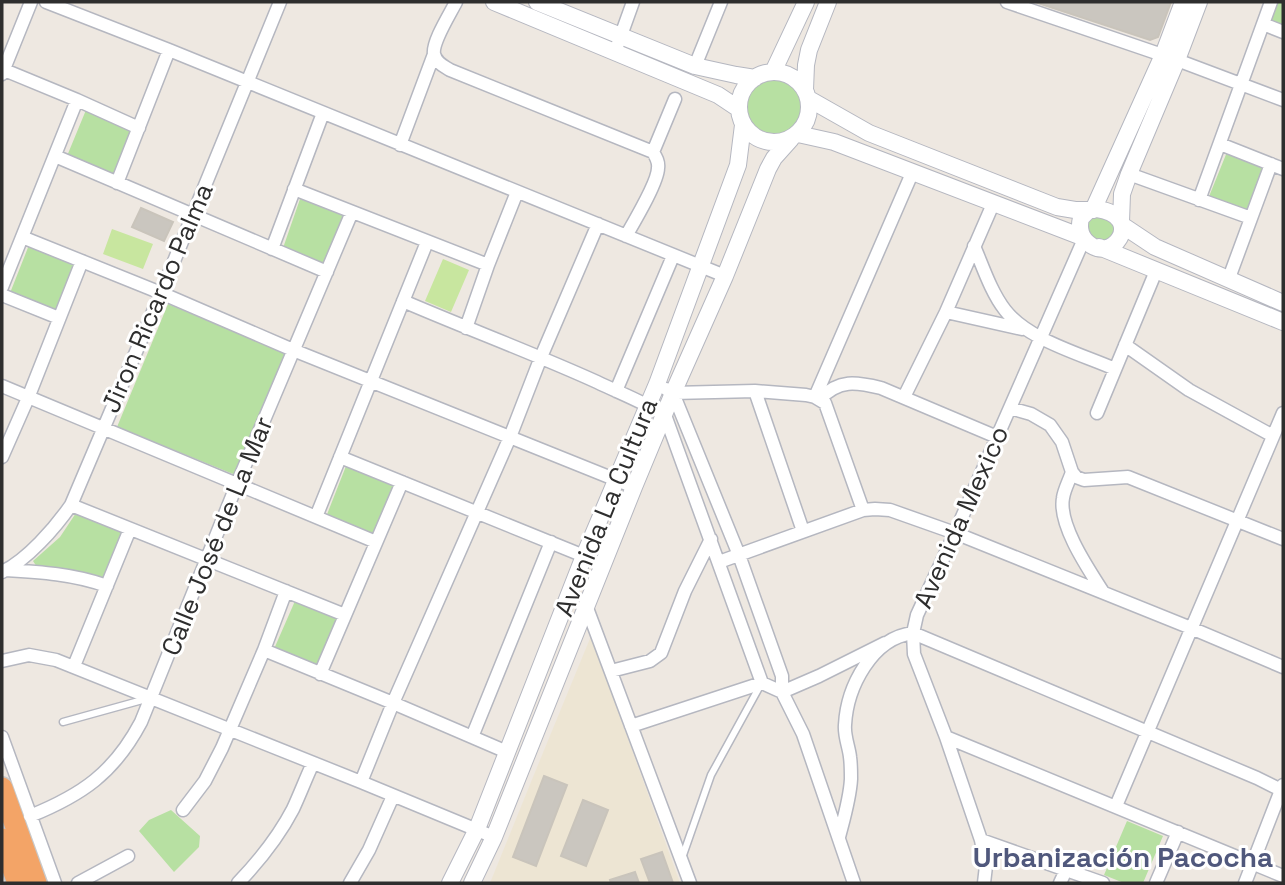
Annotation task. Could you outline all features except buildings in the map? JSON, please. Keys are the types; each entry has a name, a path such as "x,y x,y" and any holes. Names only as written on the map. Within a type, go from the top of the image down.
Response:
{"highway":[{"path":"2,788 36,883"},
{"path":"2,839 18,883"}],"main road":[{"path":"494,2 718,95 741,117 748,132 763,141 778,143 794,137 804,127 808,118 808,50 828,2"},
{"path":"773,72 806,2"},
{"path":"1099,247 1113,246 1118,242 1122,231 1122,194 1170,58 1183,2"},
{"path":"1199,2 1091,210 1081,218 1080,231 1088,243 1283,322"},
{"path":"544,3 695,66 755,78"},
{"path":"741,117 743,91 755,78 773,72 792,76 807,94 869,133 1057,207 1106,210 1155,247 1283,303"},
{"name":"Avenida La Cultura","path":"450,883 477,829 584,556 657,384 738,165 741,117"},
{"path":"794,137 834,142 1083,238"},
{"name":"Avenida La Cultura","path":"472,883 494,837 673,393 768,169 774,158 794,137"}],"street":[{"path":"31,2 2,71 78,100 139,128"},
{"path":"46,2 724,276"},
{"path":"400,145 436,43 456,2"},
{"path":"615,52 633,2"},
{"path":"695,66 721,2"},
{"path":"1007,2 1283,100"},
{"path":"1199,200 1271,2"},
{"name":"Jiron Ricardo Palma","path":"4,571 41,541 71,505 193,215 275,3"},
{"path":"1263,24 1283,32"},
{"path":"117,183 169,50"},
{"path":"434,54 439,63 450,70 653,152 659,170 626,236"},
{"path":"653,152 675,99"},
{"path":"2,287 78,100"},
{"path":"272,249 323,113"},
{"path":"1220,144 1277,166 1251,218 1229,278"},
{"path":"55,156 327,272"},
{"path":"818,398 912,171"},
{"path":"1129,174 1251,218"},
{"path":"294,189 488,265"},
{"path":"466,328 517,191"},
{"path":"904,397 946,312 993,204"},
{"name":"Calle José de La Mar","path":"30,816 69,799 104,774 132,740 352,212"},
{"path":"361,782 510,437 598,224"},
{"path":"22,236 293,350 635,487"},
{"name":"Avenida Mexico","path":"984,883 986,866 981,840 914,654 913,633 917,615 1083,238"},
{"path":"316,517 427,242"},
{"path":"974,246 1003,308 1014,321 1040,338 1115,369"},
{"path":"616,391 673,256"},
{"path":"2,457 82,261"},
{"path":"1097,413 1156,271"},
{"path":"2,295 59,318"},
{"path":"403,301 541,357 648,404 665,415 762,682 782,692 901,635 913,633 1283,788 1245,883"},
{"path":"946,312 1026,329"},
{"path":"1125,345 1189,390 1273,436"},
{"path":"818,398 836,386 847,383 864,384 904,397 997,437"},
{"path":"657,384 673,393 755,391 818,398 825,403 863,510"},
{"path":"2,386 376,542"},
{"path":"755,391 803,531"},
{"path":"673,393 739,555 782,676 782,692 803,734 854,883"},
{"path":"1010,408 1031,414 1050,425 1062,442 1076,477 1084,480 1128,477 1283,539"},
{"path":"1116,806 1283,413"},
{"path":"340,457 584,556"},
{"path":"1072,472 1063,499 1063,512 1081,557 1103,592"},
{"path":"320,674 402,482"},
{"path":"71,505 345,615"},
{"path":"719,562 863,510 890,510 1103,592 1283,667"},
{"path":"74,666 130,528"},
{"path":"611,671 650,661 661,653 685,591 711,538"},
{"path":"472,737 551,542"},
{"path":"4,571 55,573 107,586"},
{"path":"183,810 205,781 230,730 286,591"},
{"path":"587,608 690,883"},
{"path":"839,837 851,783 845,729 850,696 873,655 885,643"},
{"path":"264,650 507,752"},
{"path":"2,661 29,655 74,666 494,837"},
{"path":"631,726 762,682"},
{"path":"2,737 55,883"},
{"path":"946,737 1283,876"},
{"path":"238,883 260,858 293,810 313,763"},
{"path":"350,883 369,850 393,796"},
{"path":"1156,883 1178,832"},
{"path":"981,840 1103,883"},
{"path":"78,883 128,856"},
{"path":"1060,883 1066,870"}],"lane":[{"path":"682,859 711,775 762,682"},
{"path":"64,722 151,698"}],"shaded area":[{"path":"591,636 680,883 490,883 533,777"}],"green space":[{"path":"1275,2 1283,2 1283,29 1268,23"},
{"path":"775,79 786,81 795,87 801,96 801,118 795,127 786,133 775,135 764,133 755,127 749,118 747,107 749,96 755,87 764,81"},
{"path":"86,110 135,133 117,178 67,156"},
{"path":"1227,152 1267,166 1249,214 1208,199"},
{"path":"300,199 350,218 329,267 283,248"},
{"path":"1102,216 1116,223 1114,240 1098,241 1086,232 1086,219"},
{"path":"112,229 153,244 143,269 103,254"},
{"path":"29,245 80,266 60,315 10,293"},
{"path":"443,259 469,270 451,312 425,301"},
{"path":"168,304 289,355 238,476 117,427"},
{"path":"346,466 399,488 377,538 326,517"},
{"path":"76,513 128,535 107,583 37,567 33,561 60,537"},
{"path":"295,601 342,620 322,671 274,649"},
{"path":"171,810 200,836 199,847 174,872 139,831 149,820"},
{"path":"1127,821 1163,836 1143,883 1124,883 1104,875"}],"district":[{"name":"Urbanización Pacocha","path":"1123,857"}]}
